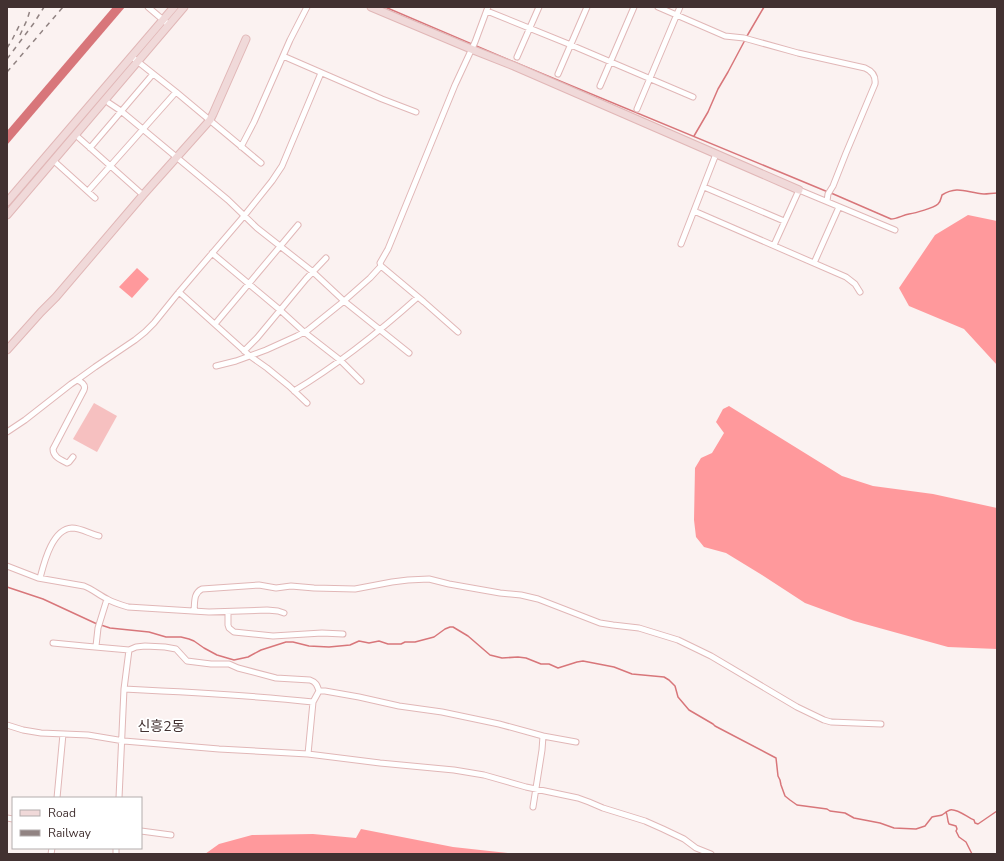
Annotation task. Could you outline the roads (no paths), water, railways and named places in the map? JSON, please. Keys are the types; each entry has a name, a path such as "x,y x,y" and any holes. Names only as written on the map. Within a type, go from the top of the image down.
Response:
{"street":[{"path":"148,7 169,26"},
{"path":"7,202 174,7"},
{"path":"7,215 184,7"},
{"path":"241,147 254,122 290,40 307,7"},
{"path":"371,7 473,46 514,66 799,190 895,230"},
{"path":"517,57 539,7"},
{"path":"558,74 587,7"},
{"path":"600,86 634,7"},
{"path":"658,7 725,36 746,39 870,70 874,75 875,84 833,186 829,192 827,201"},
{"path":"637,108 680,7"},
{"path":"216,366 266,350 304,332 344,301 381,266 380,263 388,249 455,85 488,9 610,63 693,97"},
{"path":"7,350 56,297 143,195 210,120 246,39"},
{"path":"283,56 382,99 416,112"},
{"path":"132,57 261,163"},
{"path":"7,432 71,384 135,340 154,323 244,216 277,174 282,166 321,73"},
{"path":"90,148 153,74"},
{"path":"88,191 176,92"},
{"path":"109,103 121,111 223,196 257,228 313,272 344,301 409,353"},
{"path":"80,138 143,195"},
{"path":"681,244 716,154"},
{"path":"54,161 95,198"},
{"path":"704,187 784,221"},
{"path":"774,245 799,190"},
{"path":"814,263 839,207"},
{"path":"694,211 846,277 855,284 860,292"},
{"path":"215,324 298,225"},
{"path":"212,253 304,332 340,360 361,381"},
{"path":"244,351 326,258"},
{"path":"381,266 458,332"},
{"path":"179,292 244,351 267,368 307,403"},
{"path":"294,391 340,360 380,330 418,297"},
{"path":"73,457 67,463 57,457 53,452 53,449 84,387 80,381 77,380"},
{"path":"40,578 50,549 56,538 63,530 73,528 99,536"},
{"path":"7,566 40,578 84,586 107,600 118,605 128,607 209,612 267,610 284,613"},
{"path":"194,611 196,594 202,589 259,585 276,588 291,586 355,589 392,582 429,579 449,584 538,599 600,623 613,626 639,628 664,635 711,656 797,707 824,720 831,722 881,724"},
{"path":"96,646 98,628 107,600"},
{"path":"228,612 228,625 234,632 272,636 322,633 343,634"},
{"path":"53,643 129,650 136,647 146,646 176,649 187,661 211,664 229,664 238,668 276,678 315,681 319,691"},
{"path":"119,797 124,688 129,650"},
{"path":"124,688 313,702"},
{"path":"308,754 313,702 319,691"},
{"path":"319,691 359,697 399,706 442,712 499,724 543,736 576,742"},
{"path":"7,725 23,730 41,732 88,735 122,740 219,749 308,754 380,764 454,770 484,775 536,789 578,798 603,808 645,821 684,839 696,848 710,854"},
{"path":"57,797 64,734"},
{"path":"533,807 543,736"},
{"path":"142,831 171,835"}],"waterway":[{"path":"385,7 828,192"},
{"path":"747,36 764,7"},
{"path":"694,136 745,40"},
{"path":"831,193 891,219 936,206 942,195 953,190 963,190 984,194 997,193"},
{"path":"7,587 43,599 97,624"},
{"path":"101,625 110,628 149,632 166,637 181,637 189,639 217,655 234,660 248,657 261,650 286,642 309,646 329,647 350,645 359,641 369,643 379,641 388,644 401,644 434,637 445,629 453,627 468,636 490,655 502,658 526,658 541,664 549,664 558,668 583,661 614,667 632,674 664,677 675,686 678,697 689,710 715,726 776,758 778,776 785,796 797,805 845,813 854,818 880,823 894,828 916,829 925,826 932,817 942,815 950,810 959,812 974,820 975,823 978,824 997,811"},
{"path":"946,812 949,824 956,826 956,831 959,837 966,842 972,854"}],"railway":[{"path":"20,35 31,7"},
{"path":"7,59 44,7"},
{"path":"7,72 63,7"},
{"path":"7,48 19,26"}],"district":[{"name":"신흥2동","path":"161,726"}]}
